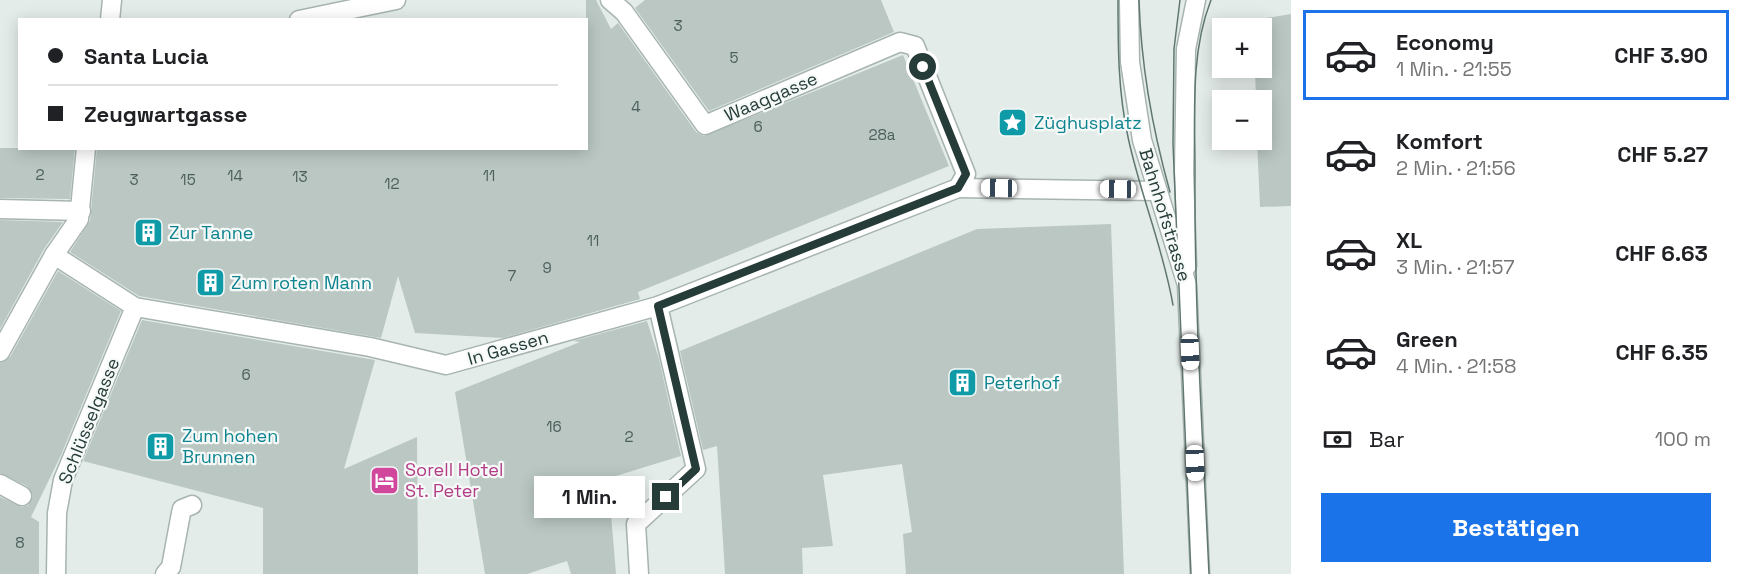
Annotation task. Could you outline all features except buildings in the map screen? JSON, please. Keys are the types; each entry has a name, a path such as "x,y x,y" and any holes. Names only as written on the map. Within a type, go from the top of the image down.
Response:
{"street":[{"path":"110,18 112,0"},
{"path":"309,18 396,0"},
{"name":"Bahnhofstrasse","path":"1129,0 1130,62 1134,102 1157,191 1187,285 1200,574"},
{"path":"1187,285 1186,49 1196,0"},
{"name":"Waaggasse","path":"617,6 705,125 900,42 915,46 966,174 958,188"},
{"path":"0,352 54,255 75,225 81,210 86,150"},
{"path":"958,188 1157,191"},
{"name":"In Gassen","path":"54,255 135,307 369,347 446,365 658,306 958,188"},
{"path":"0,209 81,210"},
{"path":"639,574 636,524 696,469 658,306"},
{"name":"Schlüsselgasse","path":"56,574 49,509 135,307"},
{"path":"0,484 22,496"},
{"path":"157,573 171,567 181,513 183,509 192,505"}],"tram line":[{"path":"1118,0 1119,69 1125,120 1173,305"},
{"path":"1139,0 1148,97 1170,192"},
{"path":"1180,0 1174,49 1173,144 1191,574"},
{"path":"1209,574 1197,322 1195,84 1200,41 1211,0"}],"place":[{"name":"Züghusplatz","path":"1013,123"},
{"name":"Zur Tanne","path":"148,233"},
{"name":"Zum roten Mann","path":"210,283"},
{"name":"Peterhof","path":"963,383"},
{"name":"Zum hohen Brunnen","path":"161,446"},
{"name":"Sorell Hotel St. Peter","path":"384,480"}],"route":[{"path":"666,497 696,469 658,306 958,188 966,174 923,67"}]}
